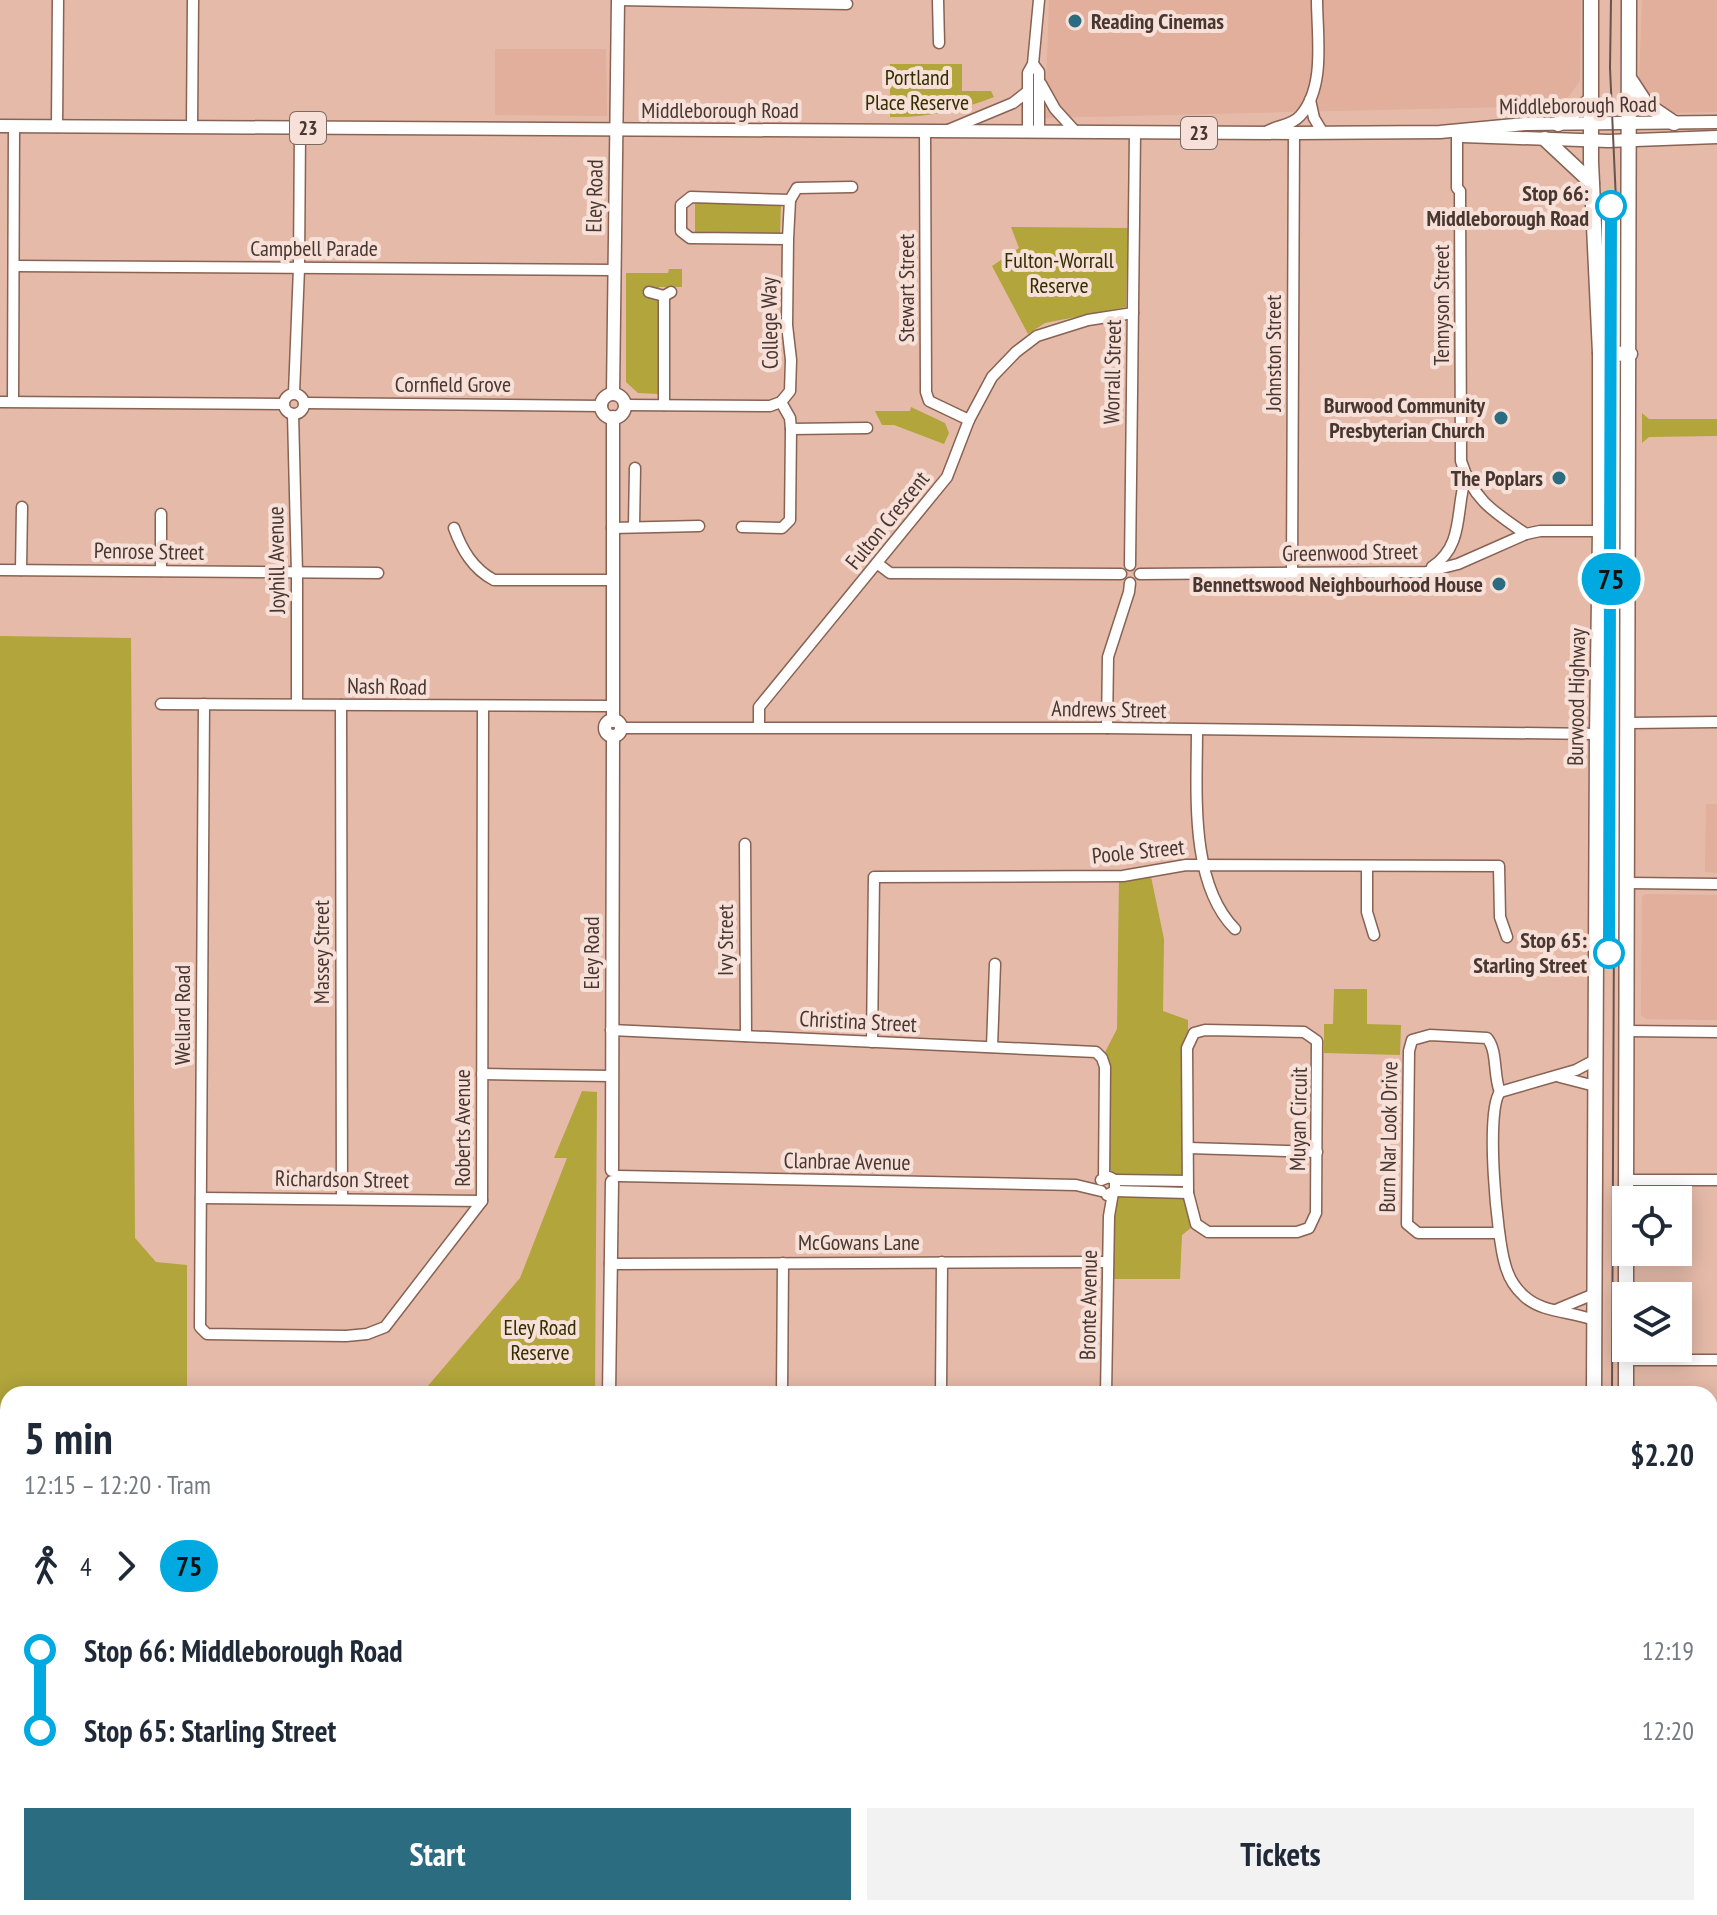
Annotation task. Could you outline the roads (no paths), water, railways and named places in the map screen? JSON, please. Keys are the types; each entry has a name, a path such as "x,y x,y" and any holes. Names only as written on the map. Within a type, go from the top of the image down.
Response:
{"highway":[{"name":"Burwood Highway","path":"1591,0 1592,183 1600,353 1594,1386"},
{"path":"1626,1186 1629,0"},
{"path":"1629,78 1646,104 1674,123"},
{"path":"1558,124 1591,100"},
{"path":"1545,139 1592,183"},
{"path":"1600,353 1630,354"},
{"path":"1626,1362 1626,1386"}],"main road":[{"name":"Eley Road","path":"613,394 618,0"},
{"name":"Middleborough Road","path":"7,126 1323,133 1440,132 1525,124 1717,122"},
{"name":"Middleborough Road","path":"1440,132 1591,140 1717,137"},
{"path":"613,394 620,396 625,405 623,413 613,417 606,415 602,406 604,399 613,394"},
{"name":"Eley Road","path":"609,1386 614,1176 611,1076 615,728 612,706 613,417"}],"street":[{"path":"57,127 58,0"},
{"path":"192,127 193,0"},
{"path":"618,0 847,4"},
{"path":"938,0 939,43"},
{"path":"1034,131 1027,92 1039,0"},
{"path":"1264,133 1299,117 1310,100 1317,77 1317,0"},
{"path":"1033,64 1039,72 1040,82 1034,131"},
{"path":"1040,82 1055,109 1075,131"},
{"path":"946,131 1013,103 1027,92"},
{"path":"1310,100 1314,118 1323,133"},
{"path":"7,126 14,266 13,401"},
{"path":"294,393 300,128"},
{"name":"Stewart Street","path":"925,131 926,392 929,401 969,420"},
{"name":"Worrall Street","path":"1130,565 1135,133"},
{"name":"Johnston Street","path":"1292,572 1294,133"},
{"name":"Tennyson Street","path":"1457,135 1461,461 1474,492 1489,508 1526,534"},
{"path":"788,239 690,238 681,231 681,205 691,197 790,200 797,188 852,187"},
{"name":"College Way","path":"781,402 790,391 791,360 787,325 790,200"},
{"name":"Campbell Parade","path":"14,266 613,270"},
{"path":"649,292 668,294 664,405"},
{"name":"Fulton Crescent","path":"759,727 759,707 947,477 969,420 992,377 1037,336 1088,320 1133,313"},
{"path":"294,393 302,397 305,403 301,411 293,414 283,404 286,396 294,393"},
{"path":"0,402 283,404"},
{"path":"625,405 770,406 781,402 790,418 791,429 790,520 782,528 742,527"},
{"name":"Cornfield Grove","path":"305,403 602,406"},
{"name":"Joyhill Avenue","path":"293,414 297,704"},
{"path":"791,429 867,428"},
{"path":"634,526 635,468"},
{"name":"Tennyson Street","path":"1426,572 1444,559 1453,543 1459,526 1461,491 1466,476"},
{"path":"21,570 22,507"},
{"path":"161,514 161,571"},
{"path":"612,528 699,526"},
{"path":"454,528 479,572 494,580 612,580"},
{"name":"Greenwood Street","path":"1140,574 1426,572 1458,564 1526,534 1540,531 1600,531"},
{"path":"878,564 890,573 1121,574"},
{"path":"1130,565 1137,568 1140,574 1136,581 1130,583 1121,574 1130,565"},
{"name":"Penrose Street","path":"0,570 378,573"},
{"path":"1107,728 1108,657 1130,583"},
{"name":"Nash Road","path":"161,704 612,706"},
{"name":"Wellard Road","path":"200,1327 204,704"},
{"name":"Massey Street","path":"341,705 342,1199"},
{"name":"Roberts Avenue","path":"200,1327 207,1334 346,1336 367,1334 385,1327 482,1201 483,707"},
{"path":"1628,723 1717,722"},
{"name":"Andrews Street","path":"615,728 1107,728 1597,734"},
{"path":"1197,730 1197,819 1204,865 1222,916 1235,929"},
{"name":"Ivy Street","path":"745,844 746,1036"},
{"name":"Poole Street","path":"872,1042 874,877 1123,876 1186,865 1499,866 1500,917 1507,937"},
{"path":"1367,867 1367,912 1374,935"},
{"path":"1628,883 1717,884"},
{"path":"992,1047 995,964"},
{"name":"Christina Street","path":"611,1030 1096,1052 1102,1058"},
{"name":"Muyan Circuit","path":"1205,1030 1304,1032 1314,1037 1318,1047 1314,1222 1303,1231 1208,1232 1201,1229 1190,1209 1188,1148 1187,1048 1194,1033 1205,1030"},
{"path":"1627,1031 1717,1032"},
{"name":"Burn Nar Look Drive","path":"1499,1233 1418,1233 1407,1224 1409,1051 1412,1040 1430,1035 1487,1038 1494,1049 1494,1073 1500,1092"},
{"name":"Bronte Avenue","path":"1102,1058 1105,1067 1104,1145 1109,1216 1106,1386"},
{"path":"1594,1320 1535,1304 1516,1288 1504,1262 1499,1233 1493,1150 1494,1102 1500,1092 1576,1070 1595,1060"},
{"path":"482,1074 611,1076"},
{"path":"1554,1077 1595,1086"},
{"path":"1188,1148 1317,1152"},
{"name":"Clanbrae Avenue","path":"614,1176 1108,1185"},
{"path":"1626,1180 1717,1180"},
{"path":"1108,1185 1187,1181"},
{"path":"1108,1185 1188,1193"},
{"name":"Richardson Street","path":"201,1198 482,1201"},
{"path":"941,1386 942,1262"},
{"name":"McGowans Lane","path":"610,1264 1108,1262"},
{"path":"782,1386 783,1263"},
{"path":"1556,1309 1594,1294"},
{"path":"1692,1360 1717,1360"}],"tram line":[{"path":"1611,0 1610,68 1617,223 1612,1386"},
{"name":"75","path":"1609,953 1611,206"}],"place":[{"name":"Reading Cinemas","path":"1075,21"},
{"name":"Stop 66: Middleborough Road","path":"1611,206"},
{"name":"Burwood Community Presbyterian Church","path":"1501,418"},
{"name":"The Poplars","path":"1559,478"},
{"name":"Bennettswood Neighbourhood House","path":"1499,584"},
{"name":"Stop 65: Starling Street","path":"1609,953"}],"park label":[{"name":"Portland Place Reserve","path":"917,90"},
{"name":"Fulton-Worrall Reserve","path":"1059,272"},
{"name":"Eley Road Reserve","path":"540,1340"}]}
